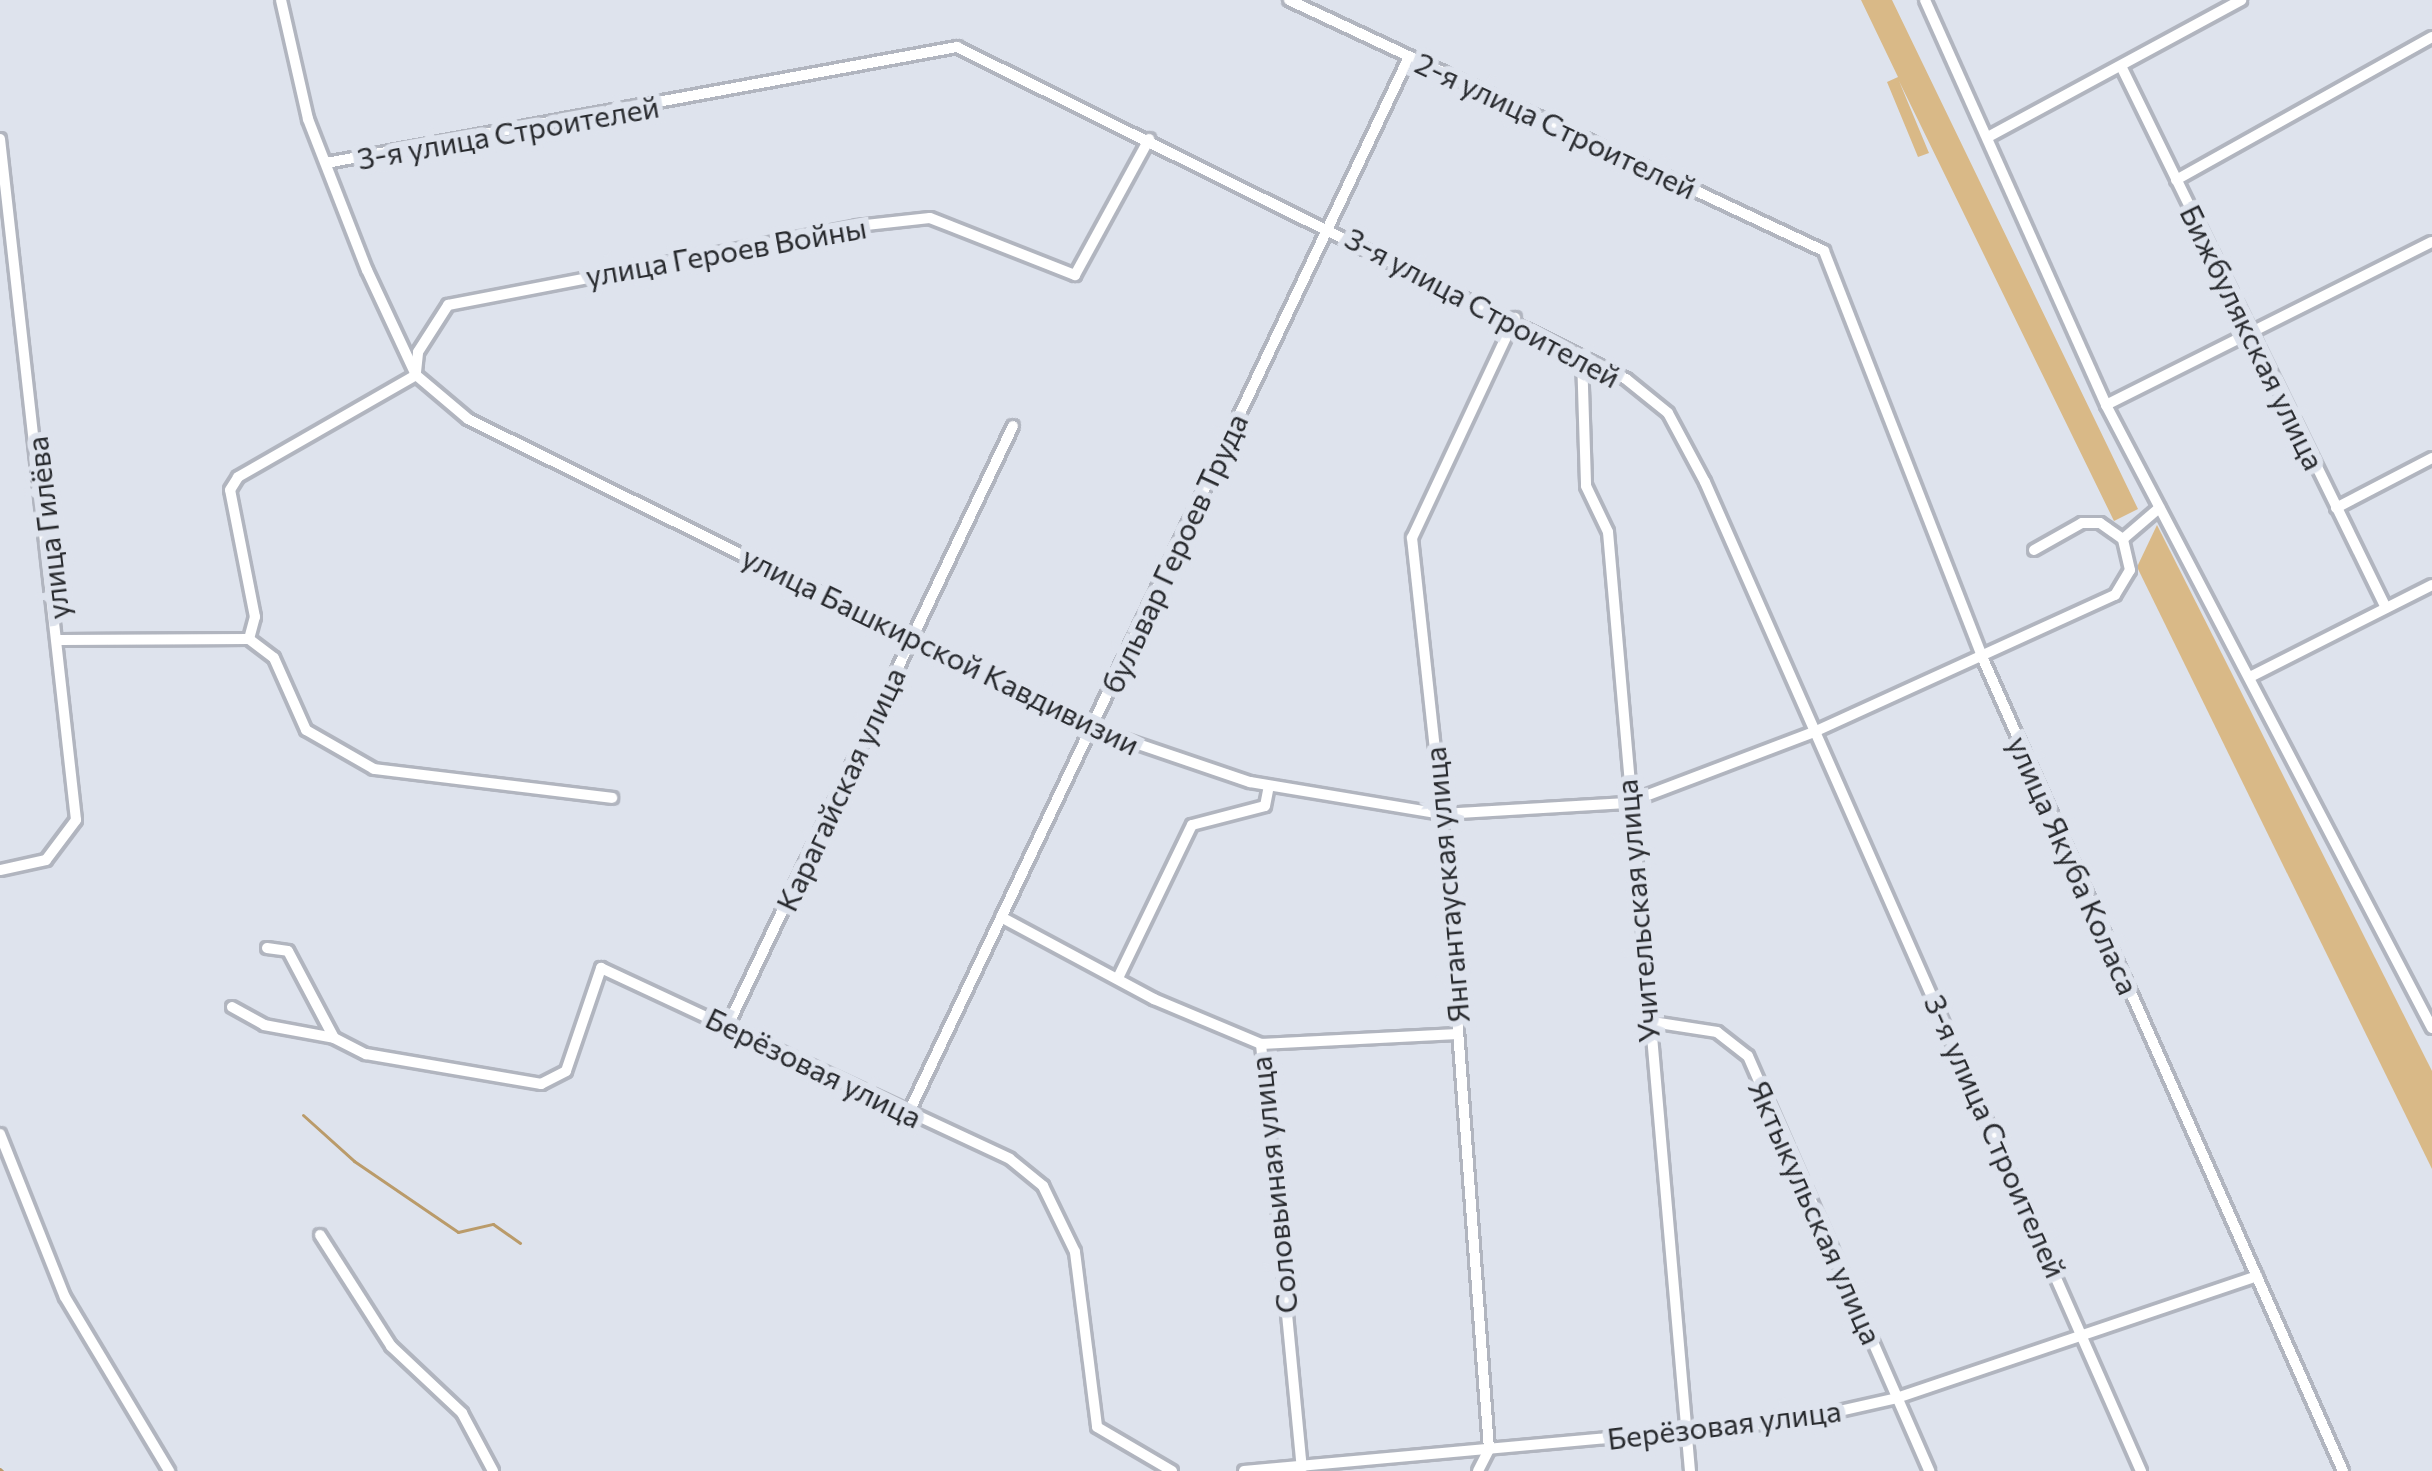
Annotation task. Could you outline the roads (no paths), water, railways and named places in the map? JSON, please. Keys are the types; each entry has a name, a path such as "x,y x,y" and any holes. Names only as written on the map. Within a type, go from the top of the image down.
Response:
{"street":[{"path":"249,639 255,616 230,490 238,477 416,375 326,163 281,0"},
{"name":"2-я улица Строителей","path":"1289,0 1824,250"},
{"path":"1925,0 2106,405 2432,1028"},
{"path":"1988,137 2241,0"},
{"path":"2176,180 2432,37"},
{"name":"3-я улица Строителей","path":"326,163 957,47 1515,318 1668,413 2085,1334 2141,1471"},
{"name":"бульвар Героев Труда","path":"908,1114 1409,57"},
{"name":"Бижбулякская улица","path":"2121,67 2386,608"},
{"name":"улица Гилёва","path":"0,139 60,640 74,829 46,860 0,870"},
{"name":"улица Героев Войны","path":"416,375 418,352 448,305 857,226 930,218 1075,275 1148,139"},
{"path":"2106,405 2432,242"},
{"name":"улица Якуба Коласа","path":"1824,250 1983,659 2343,1471"},
{"name":"Янгантауская улица","path":"1489,1449 1442,814 1412,538 1515,318"},
{"name":"Учительская улица","path":"1582,356 1586,486 1609,532 1627,803 1682,1433 1690,1471"},
{"name":"улица Башкирской Кавдивизии","path":"416,375 532,457 912,637 1091,728 1269,786 1442,814 1627,803 1814,732 2115,595 2130,570 2123,539"},
{"name":"Карагайская улица","path":"729,1023 1013,426"},
{"path":"2336,508 2432,458"},
{"path":"2034,550 2083,523 2100,523 2123,539 2159,508"},
{"path":"2250,677 2432,585"},
{"path":"60,640 249,639 274,658 306,730 374,769 612,798"},
{"path":"1118,978 1192,825 1264,806 1269,786"},
{"name":"Соловьиная улица","path":"1001,917 1261,1044 1302,1468"},
{"path":"267,948 288,951 334,1038"},
{"name":"Берёзовая улица","path":"334,1038 366,1054 541,1084 566,1071 601,968 729,1023 1010,1160 1043,1186 1075,1252 1097,1427 1172,1471"},
{"path":"232,1007 264,1025 334,1038"},
{"name":"Яктыкульская улица","path":"1646,1021 1717,1032 1748,1056 1929,1471"},
{"path":"1261,1044 1458,1034"},
{"path":"0,1134 65,1297 169,1471"},
{"path":"320,1235 391,1346 462,1412 493,1471"},
{"name":"Берёзовая улица","path":"1244,1471 1796,1421 1897,1398 2257,1276"},
{"path":"1478,1471 1489,1449"}],"waterway":[{"path":"303,1115 354,1161 458,1232 493,1224 520,1243"}]}
